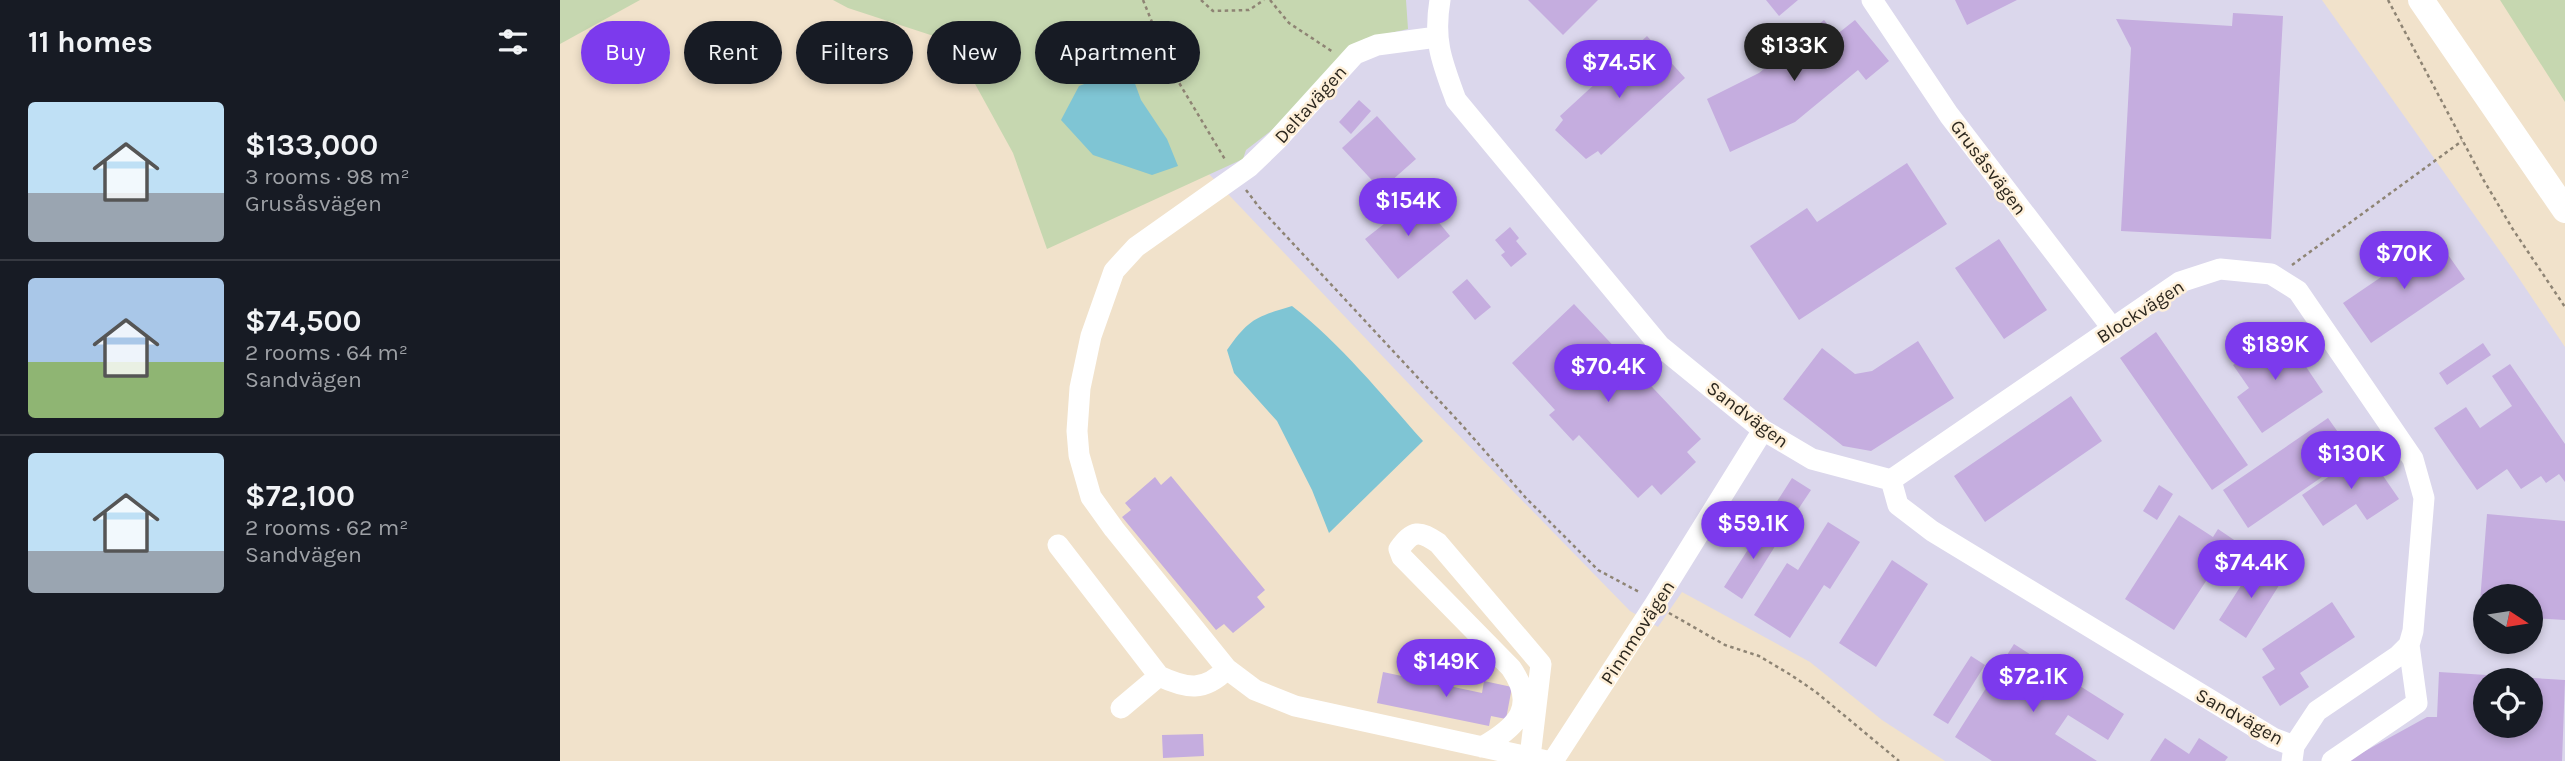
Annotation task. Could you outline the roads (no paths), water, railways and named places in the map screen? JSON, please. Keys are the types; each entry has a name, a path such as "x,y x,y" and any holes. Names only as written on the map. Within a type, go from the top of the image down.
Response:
{"main road":[{"path":"2421,0 2565,210"},
{"path":"2440,0 2565,181"}],"street":[{"path":"1437,37 1440,0"},
{"name":"Grusåsvägen","path":"1872,0 1949,115 2113,329"},
{"name":"Deltavägen","path":"1437,37 1377,45 1355,54 1277,141 1236,177 1136,247 1114,271 1091,337 1080,388 1077,431 1079,455 1091,497 1114,529 1227,669 1255,690 1295,706 1538,759"},
{"name":"Sandvägen","path":"1437,37 1438,52 1456,100 1660,346 1763,430 1812,459 1891,480 1898,505 1932,531 2273,738 2293,753"},
{"name":"Blockvägen","path":"1891,480 2180,282 2220,269 2271,274 2298,291 2413,459 2424,498 2413,631 2409,645 2417,703 2332,761"},
{"name":"Pinnmovägen","path":"1553,761 1763,430"},
{"path":"1482,747 1505,734 1517,722 1523,703 1522,684 1511,668 1402,557 1399,549 1407,538 1415,534 1423,533 1438,543 1541,664 1538,759"},
{"path":"1058,545 1159,676 1181,687 1202,686 1215,681 1227,669"},
{"path":"2293,753 2317,711 2398,656 2409,645"},
{"path":"1121,708 1159,676"}],"water":[{"path":"1135,84 1141,100 1167,139 1178,166 1152,175 1093,155 1061,120 1079,86"},
{"path":"1292,306 1344,353 1423,441 1329,533 1312,490 1277,421 1234,373 1227,350 1254,320"}]}
